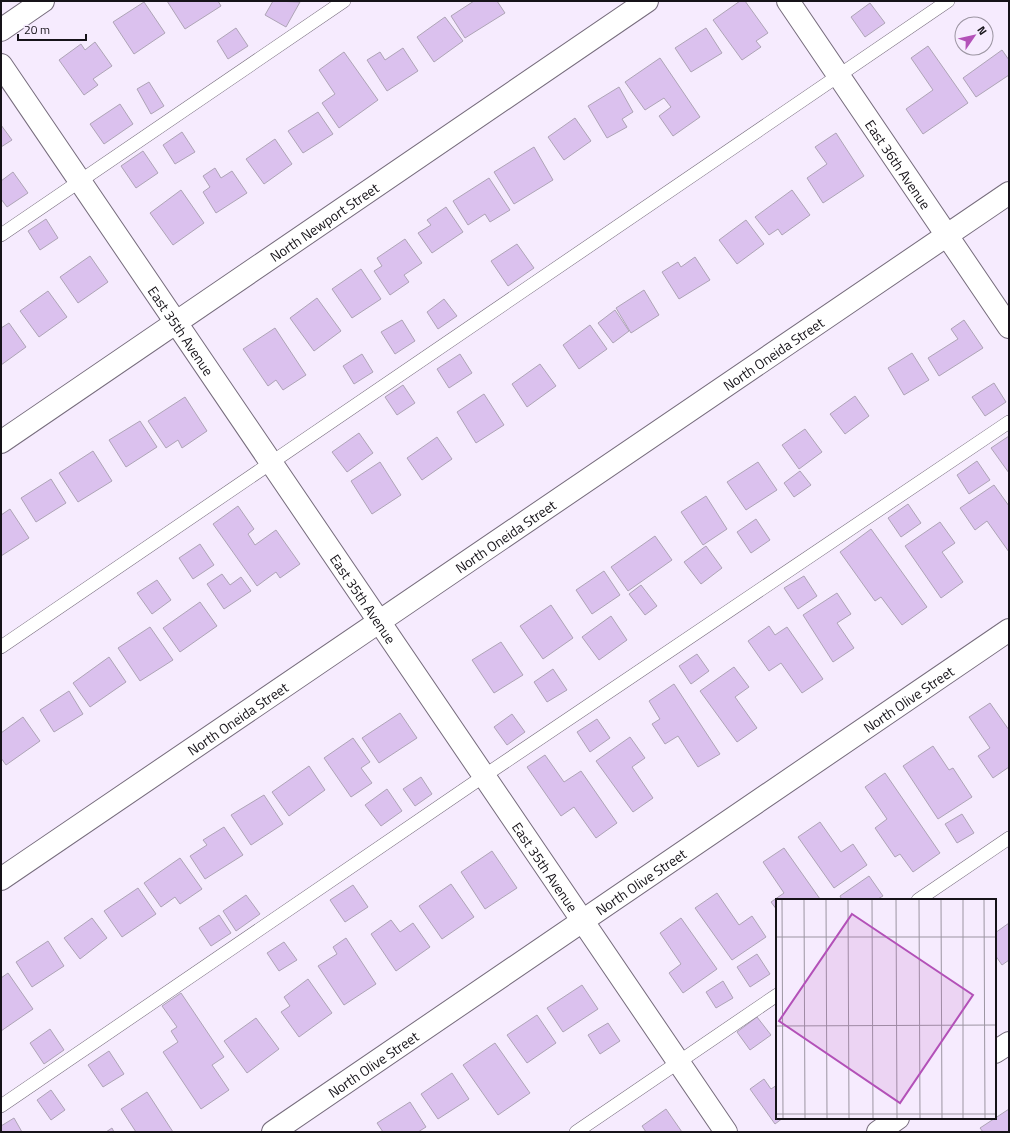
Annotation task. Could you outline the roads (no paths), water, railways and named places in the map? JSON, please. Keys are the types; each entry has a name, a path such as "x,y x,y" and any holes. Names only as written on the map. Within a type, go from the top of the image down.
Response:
{"street":[{"path":"1,30 43,1"},
{"name":"North Newport Street","path":"1,442 647,1"},
{"name":"East 36th Avenue","path":"788,1 1009,328"},
{"name":"East 35th Avenue","path":"1,65 726,1132"},
{"name":"North Oneida Street","path":"1,879 1009,193"},
{"name":"North Olive Street","path":"273,1132 1009,630"},
{"path":"996,1051 1009,1043"},
{"path":"878,1132 897,1119"}],"lane":[{"path":"1,235 344,1"},
{"path":"1,647 948,1"},
{"path":"1,1106 484,776 1009,422"},
{"path":"919,899 1009,838"},
{"path":"576,1132 776,997"}]}
